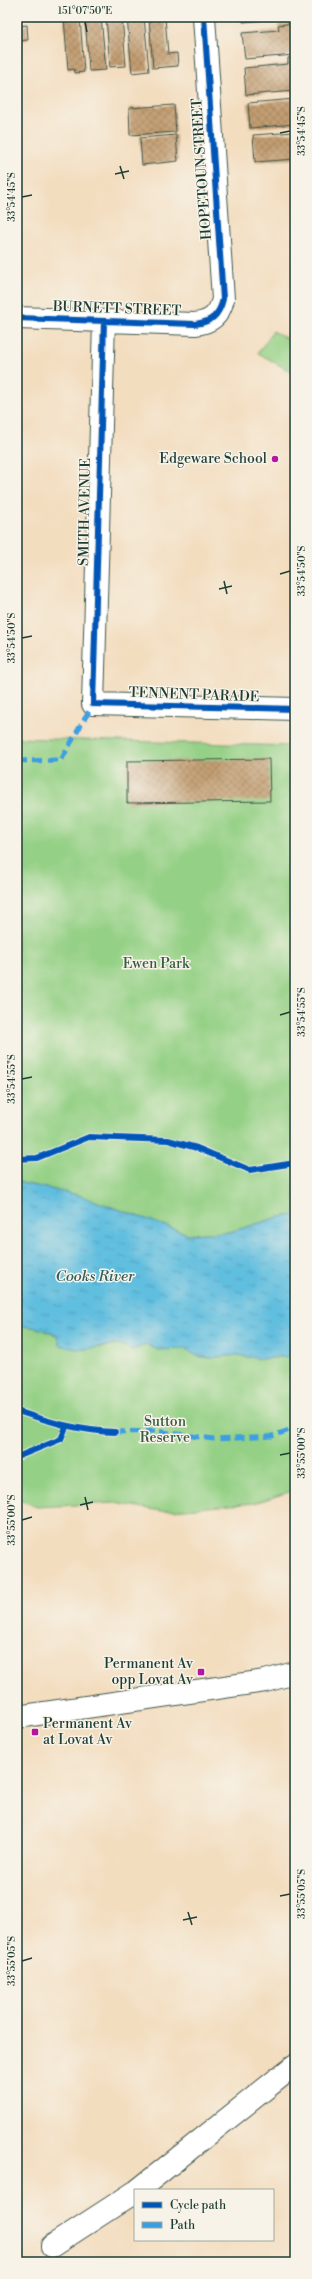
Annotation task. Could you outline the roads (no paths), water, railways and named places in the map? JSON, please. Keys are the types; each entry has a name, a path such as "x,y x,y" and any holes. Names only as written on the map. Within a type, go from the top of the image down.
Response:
{"street":[{"name":"HOPETOUN STREET","path":"204,17 224,299 221,309 215,318"},
{"name":"BURNETT STREET","path":"17,318 194,324 204,323 215,318"},
{"name":"SMITH AVENUE","path":"93,704 104,321"},
{"name":"TENNENT PARADE","path":"93,704 295,709"},
{"path":"17,1717 265,1681 295,1673"},
{"path":"139,2189 295,2065"},
{"path":"52,2246 134,2193"}],"water":[{"name":"Cooks River","path":"17,1182 78,1195 188,1234 230,1232 279,1217 295,1215 295,1356 260,1359 238,1355 211,1358 199,1357 184,1349 158,1350 146,1344 133,1350 118,1344 80,1350 60,1345 58,1336 48,1331 33,1327 17,1326"}],"place":[{"name":"Edgeware School","path":"275,459"},
{"name":"Permanent Av opp Lovat Av","path":"201,1672"},
{"name":"Permanent Av at Lovat Av","path":"35,1732"}],"park label":[{"name":"Ewen Park","path":"156,964"},
{"name":"Sutton Reserve","path":"165,1430"}]}
